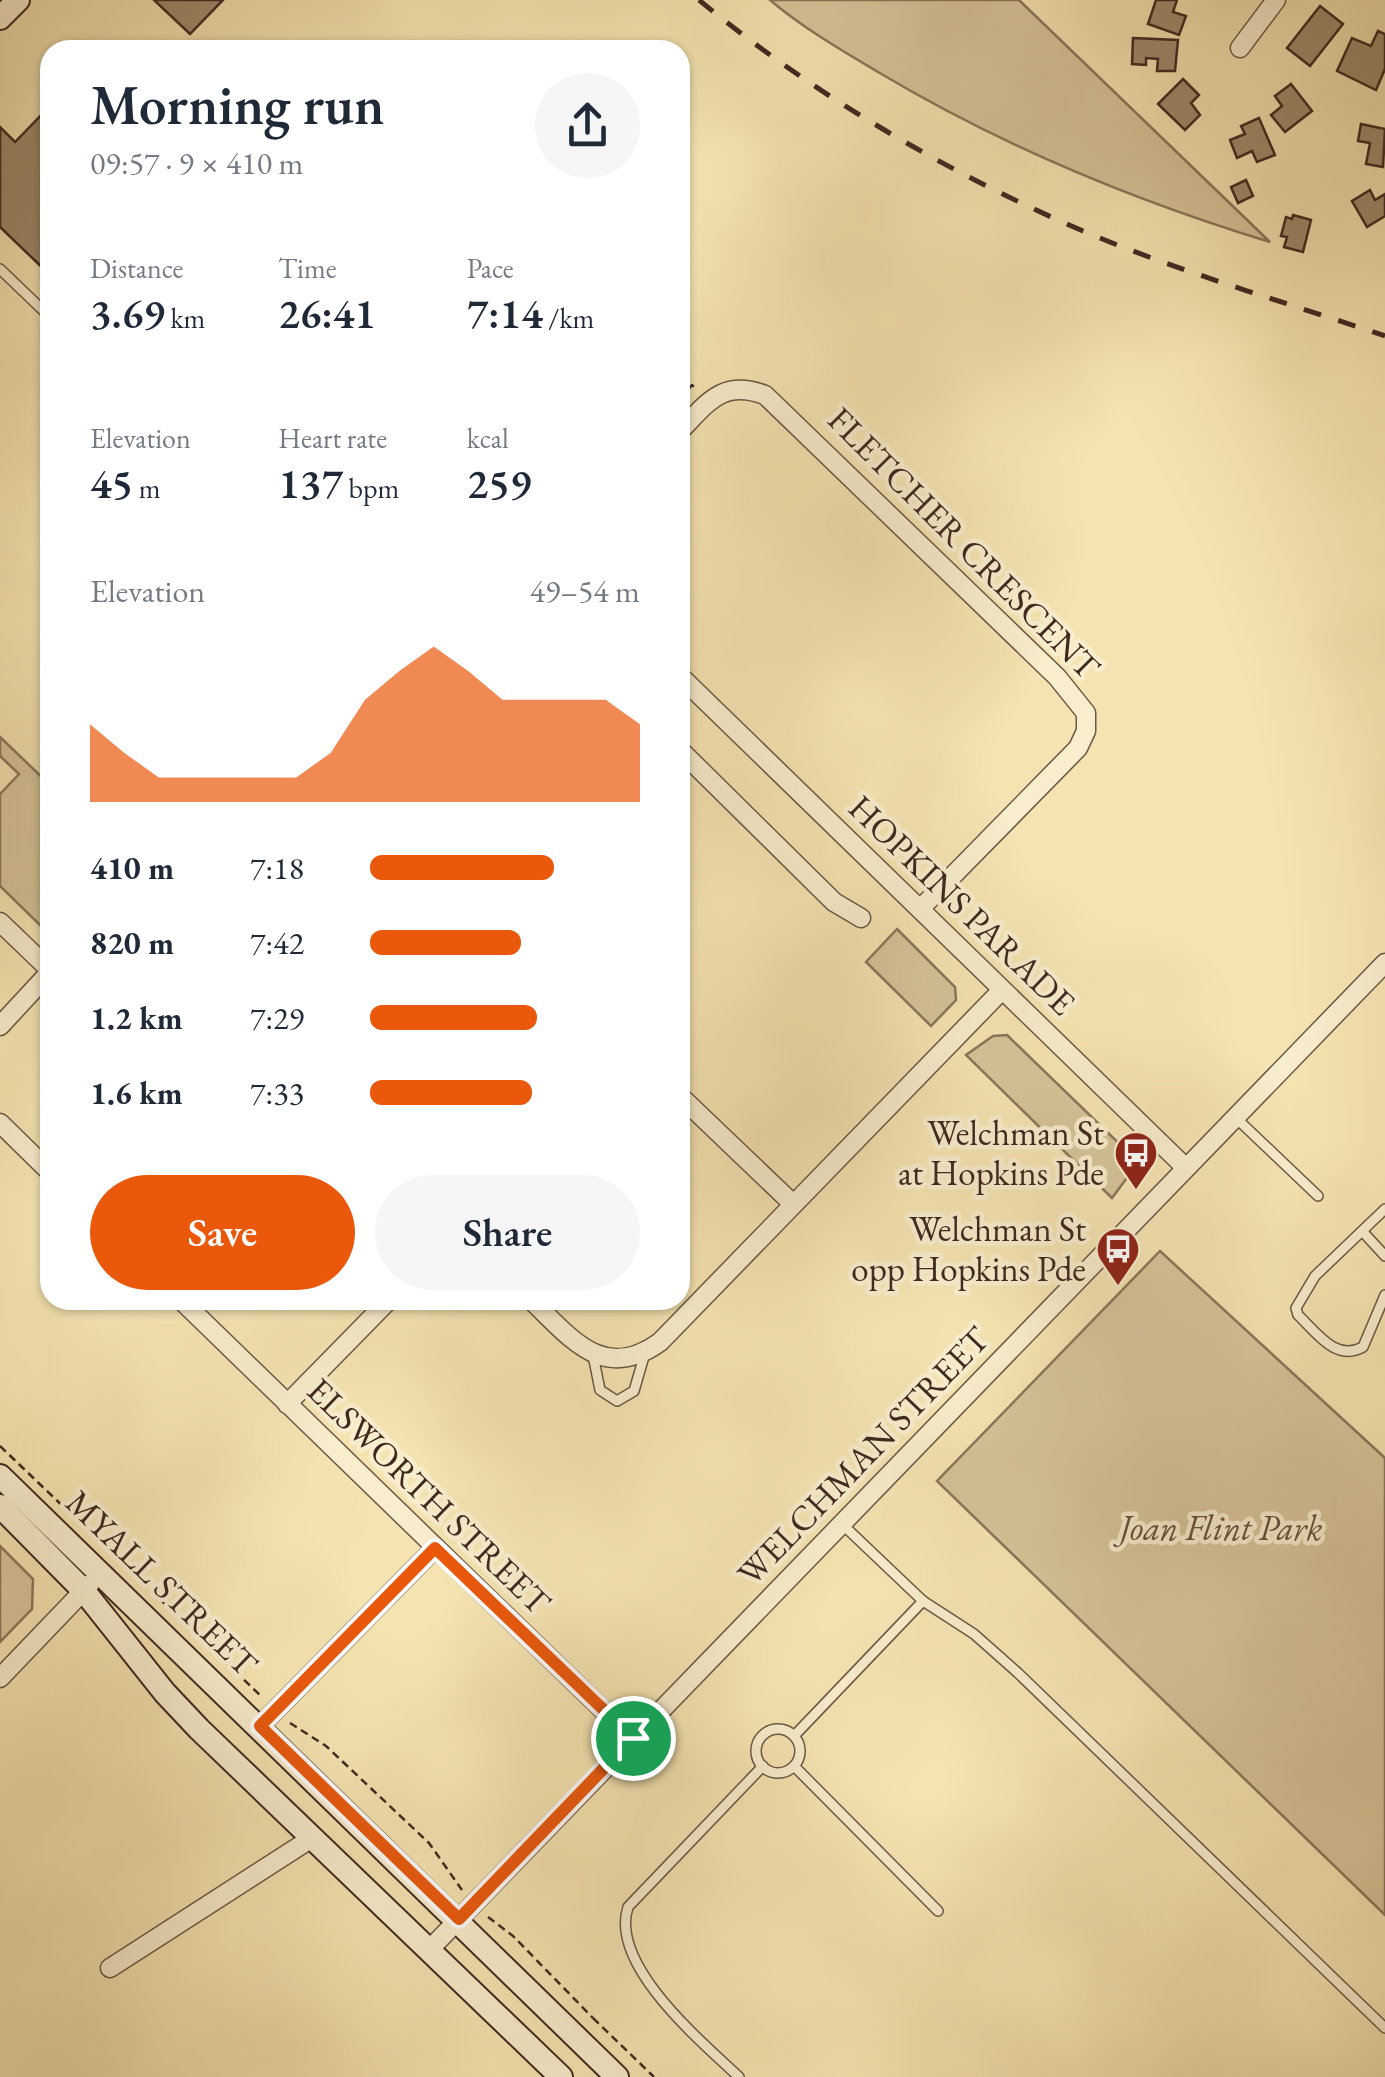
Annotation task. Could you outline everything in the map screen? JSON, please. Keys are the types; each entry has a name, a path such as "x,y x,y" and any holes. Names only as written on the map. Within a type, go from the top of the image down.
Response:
{"street":[{"path":"0,18 18,0"},
{"path":"1240,48 1276,0"},
{"name":"FLETCHER CRESCENT","path":"690,422 722,392 744,387 765,395 1043,663 1086,713 1086,731 1078,748 920,909"},
{"name":"HOPKINS PARADE","path":"690,694 920,909 1186,1168"},
{"path":"690,760 834,902 861,918"},
{"path":"0,922 40,961"},
{"name":"WELCHMAN STREET","path":"428,1950 1385,963"},
{"path":"0,1026 40,982"},
{"path":"690,1307 1002,990"},
{"path":"690,1106 792,1204"},
{"path":"0,1123 40,1162"},
{"name":"ELSWORTH STREET","path":"191,1310 633,1738"},
{"path":"287,1404 379,1310"},
{"path":"543,1310 593,1355 610,1358 645,1353 687,1310"},
{"name":"MYALL STREET","path":"0,1476 100,1573 268,1718 467,1911 562,2022 618,2077"},
{"name":"MYALL STREET","path":"0,1506 84,1591 165,1693 561,2077"},
{"path":"268,1718 435,1548"},
{"path":"0,1678 100,1573"},
{"path":"110,1968 312,1838"}],"lane":[{"path":"0,269 40,307"},
{"path":"1235,1117 1318,1196"},
{"path":"1385,1210 1315,1276 1298,1300 1298,1315 1336,1351 1348,1353 1363,1347 1385,1294"},
{"path":"1363,1232 1385,1256"},
{"path":"593,1355 600,1390 617,1401 634,1392 645,1353"},
{"path":"842,1524 924,1602 974,1634 1018,1673 1385,2028"},
{"path":"794,1736 924,1602"},
{"path":"782,1729 794,1736 800,1751 794,1766 778,1773 763,1766 756,1754 763,1735 782,1729"},
{"path":"738,2077 647,1982 623,1921 628,1907 763,1766"},
{"path":"794,1766 938,1911"}],"path":[{"path":"0,1446 268,1718 326,1746 429,1843 467,1911 593,2018 654,2077"},
{"path":"562,2022 593,2018"}],"green space":[{"path":"770,0 1019,0 1270,242 1118,189 972,124 878,72"},
{"path":"0,737 40,775 40,925 0,886 0,794 19,774 0,756"},
{"path":"897,929 955,987 956,1000 931,1026 866,962"},
{"path":"1007,1035 1132,1156 1132,1171 1112,1198 966,1055 993,1036"},
{"name":"Joan Flint Park","path":"1160,1251 1385,1458 1385,1915 937,1481"},
{"path":"0,1546 33,1579 32,1609 0,1642"}],"building":[{"path":"154,0 223,0 190,34"},
{"path":"1156,0 1177,0 1173,12 1186,16 1179,35 1148,24"},
{"path":"1320,6 1343,24 1310,66 1287,48"},
{"path":"1378,31 1385,34 1385,69 1376,90 1337,71 1352,38 1371,46"},
{"path":"1133,38 1178,40 1175,71 1157,71 1158,59 1146,58 1146,65 1132,64"},
{"path":"1183,79 1199,95 1191,103 1200,115 1185,130 1158,104"},
{"path":"1291,84 1312,111 1285,132 1271,115 1282,106 1275,96"},
{"path":"40,116 40,265 0,227 0,127 15,142"},
{"path":"1259,118 1275,155 1257,162 1252,151 1237,158 1230,140 1245,134 1241,126"},
{"path":"1361,124 1385,129 1383,167 1366,164 1370,143 1358,141"},
{"path":"1246,180 1253,196 1238,203 1231,187"},
{"path":"1370,190 1375,200 1385,194 1385,216 1367,227 1352,201"},
{"path":"1293,215 1311,220 1303,252 1284,247 1287,237 1281,236 1286,217 1292,219"}],"railway":[{"path":"699,0 788,68 883,129 1032,208 1120,246 1385,336"}],"place":[{"name":"Welchman St at Hopkins Pde","path":"1136,1191"},
{"name":"Welchman St opp Hopkins Pde","path":"1118,1287"}],"route":[{"path":"435,1548 633,1738 459,1919 260,1726 435,1548"}]}
